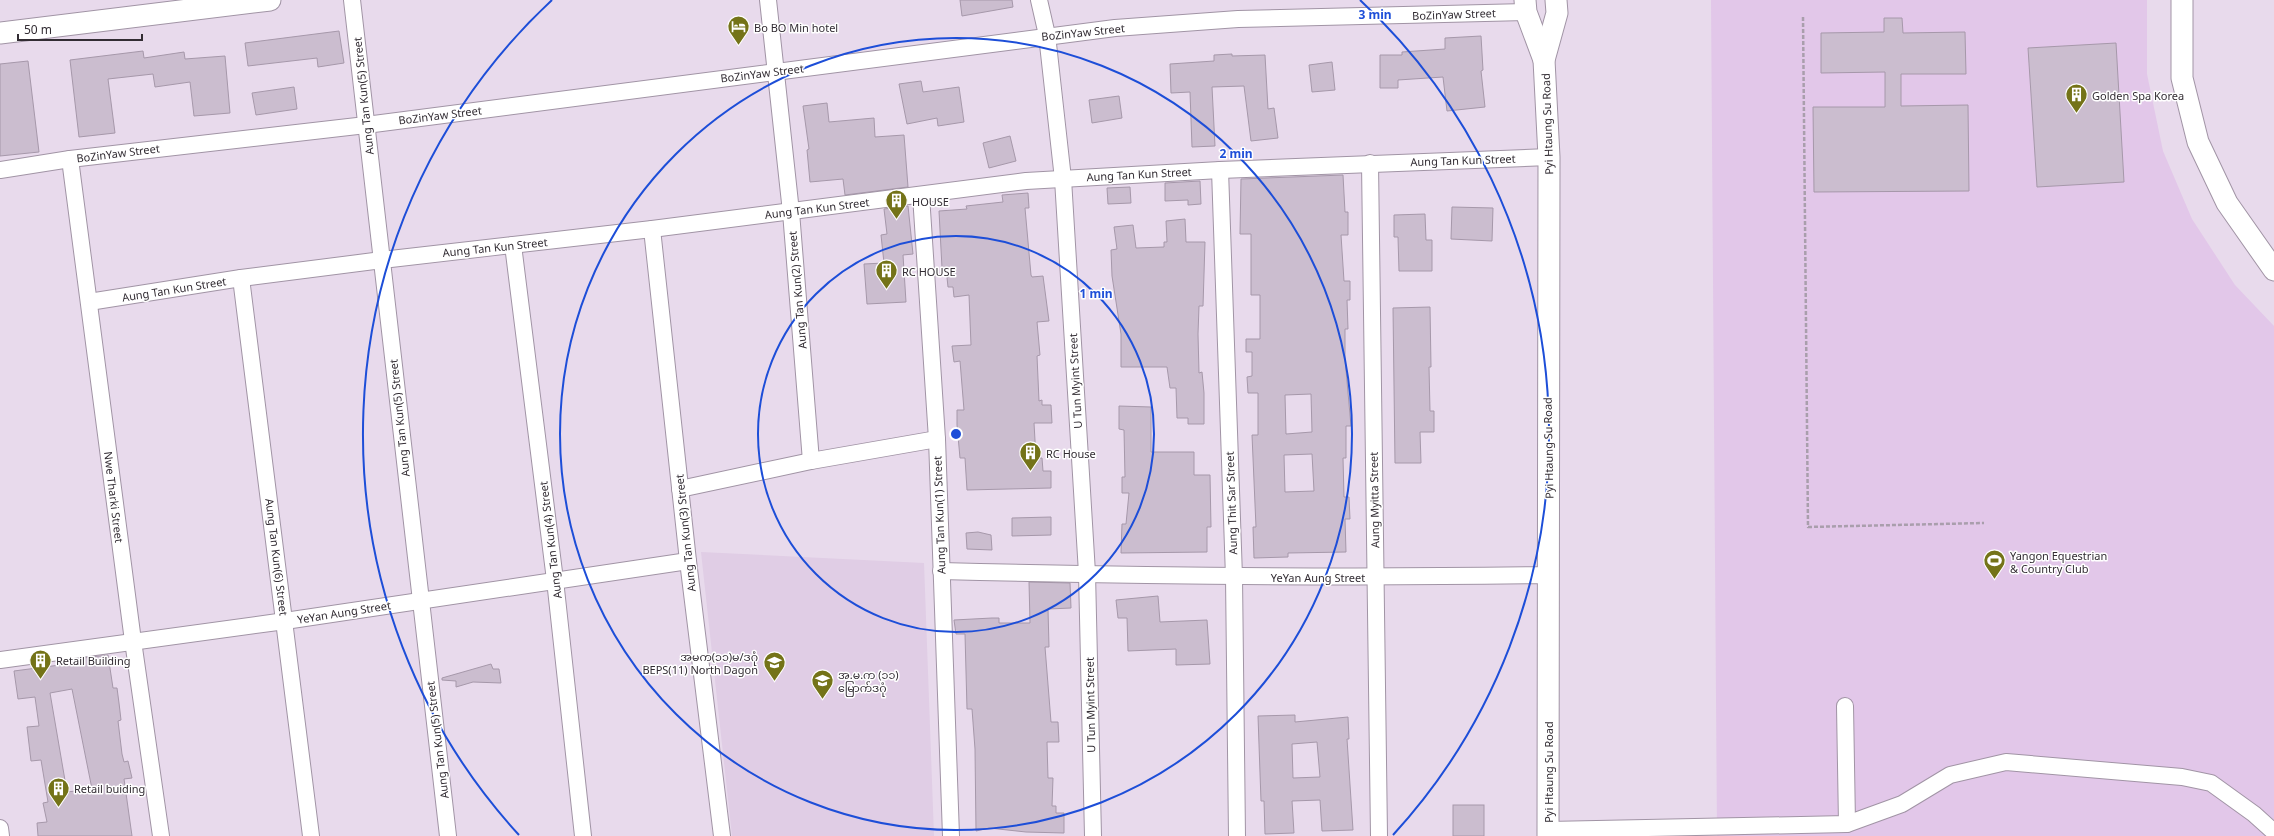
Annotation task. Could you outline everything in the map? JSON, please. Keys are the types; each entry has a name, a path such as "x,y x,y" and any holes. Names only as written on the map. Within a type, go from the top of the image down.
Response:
{"main road":[{"path":"0,33 270,0"},
{"name":"Pyi Htaung Su Road","path":"1544,60 1557,13 1556,0"},
{"path":"2182,0 2182,78 2198,142 2227,203 2274,270"},
{"name":"Pyi Htaung Su Road","path":"1526,6 1544,60 1549,157 1547,378 1549,575 1548,833"}],"street":[{"name":"Aung Tan Kun(5) Street","path":"352,0 448,836"},
{"name":"Aung Tan Kun(2) Street","path":"768,0 791,212 811,461"},
{"name":"U Tun Myint Street","path":"1039,0 1047,35 1063,178 1087,573 1093,836"},
{"name":"BoZinYaw Street","path":"0,170 70,159 366,125 1047,35 1116,28 1238,19 1526,6"},
{"name":"Aung Tan Kun Street","path":"89,302 241,278 791,212 1026,181 1370,163 1549,157"},
{"name":"Nwe Tharki Street","path":"70,159 133,641 161,836"},
{"name":"Aung Myitta Street","path":"1370,163 1380,836"},
{"name":"Aung Thit Sar Street","path":"1220,170 1234,577 1237,836"},
{"name":"Aung Tan Kun(1) Street","path":"921,195 937,439 951,836"},
{"name":"Aung Tan Kun(3) Street","path":"652,229 688,561 722,836"},
{"name":"Aung Tan Kun(4) Street","path":"513,245 555,580 583,836"},
{"name":"Aung Tan Kun(6) Street","path":"241,278 311,836"},
{"path":"680,489 811,461 937,439"},
{"name":"YeYan Aung Street","path":"0,660 285,621 688,561"},
{"name":"YeYan Aung Street","path":"941,572 1087,573 1234,577 1549,575"},
{"path":"1845,706 1847,824"},
{"path":"1548,833 1847,824 1902,804 1950,775 2006,762 2182,777 2211,783 2254,814 2274,832"},
{"path":"0,828 1,836"}],"path":[{"path":"1803,17 1808,527 1984,523"}],"shaded area":[{"name":"Yangon Equestrian & Country Club","path":"1711,0 2147,0 2147,74 2163,151 2192,219 2235,285 2274,326 2274,836 1717,836"},
{"name":"အ.မ.က (၁၁) မြောက်ဒဂုံ","path":"701,552 924,563 934,836 732,836"}],"building":[{"path":"960,0 1012,0 1013,7 962,16"},
{"path":"1884,18 1902,18 1903,33 1965,32 1966,74 1901,74 1901,106 1968,105 1969,191 1814,192 1813,107 1885,107 1885,72 1821,73 1821,33 1884,32"},
{"path":"339,31 344,63 318,67 317,58 248,66 245,43"},
{"path":"1481,36 1483,70 1481,71 1485,107 1447,111 1443,77 1398,80 1398,88 1380,88 1380,55 1402,55 1402,52 1445,49 1445,38"},
{"name":"Golden Spa Korea","path":"2116,43 2124,182 2037,187 2028,48"},
{"path":"143,51 144,58 184,52 185,59 225,56 230,113 194,116 190,82 155,87 153,74 108,79 115,133 79,137 70,60"},
{"path":"1232,54 1232,56 1265,55 1268,109 1274,108 1278,138 1251,141 1244,86 1212,87 1215,146 1192,147 1190,92 1171,93 1170,64 1214,61 1214,55"},
{"path":"28,61 39,152 0,156 0,64"},
{"path":"1332,62 1335,90 1312,92 1309,65"},
{"path":"921,81 923,92 959,87 964,122 938,126 937,118 907,124 899,84"},
{"path":"294,87 297,109 256,115 252,93"},
{"path":"1119,96 1122,118 1092,123 1089,100"},
{"path":"827,103 829,122 874,118 875,137 904,135 908,187 845,195 843,179 810,182 807,150 809,149 803,106"},
{"path":"1010,136 1016,161 989,168 983,143"},
{"path":"1343,175 1345,212 1348,212 1348,235 1341,235 1344,281 1350,281 1350,300 1347,300 1348,329 1345,329 1345,359 1351,426 1346,426 1346,458 1343,458 1344,497 1349,497 1350,519 1345,519 1346,552 1288,553 1288,557 1254,558 1253,527 1256,527 1252,435 1258,435 1258,393 1248,393 1247,377 1252,376 1252,352 1246,352 1246,339 1260,339 1260,295 1251,295 1251,234 1240,234 1241,179","holes":["1311,394 1312,432 1286,434 1285,395","1312,454 1314,491 1285,492 1284,455"]},
{"path":"1200,181 1201,204 1188,205 1188,200 1165,201 1165,183"},
{"path":"1130,187 1131,203 1108,204 1107,188"},
{"path":"1028,193 1029,208 1025,208 1031,275 1032,277 1043,276 1049,321 1037,322 1040,355 1037,356 1039,401 1042,400 1042,405 1051,405 1052,423 1034,423 1036,458 1042,458 1043,471 1051,471 1051,488 967,490 965,458 960,458 957,425 957,410 964,410 960,361 954,362 952,346 971,345 969,295 954,297 953,287 948,287 946,268 942,268 939,211 967,209 966,206 1003,202 1002,195"},
{"path":"908,206 913,254 903,255 906,302 867,304 864,264 884,263 881,235 887,234 884,209"},
{"path":"1452,207 1493,208 1492,241 1451,239"},
{"path":"1425,214 1426,240 1432,240 1432,271 1399,271 1398,237 1394,237 1394,215"},
{"path":"1185,219 1186,242 1205,242 1203,306 1199,306 1198,334 1199,373 1202,372 1204,393 1204,424 1188,424 1188,418 1177,418 1176,388 1170,388 1167,367 1121,367 1121,334 1112,276 1111,250 1117,249 1114,227 1133,225 1136,248 1164,247 1164,242 1167,242 1166,221"},
{"path":"1430,307 1430,411 1434,411 1434,432 1420,432 1421,463 1395,463 1393,308"},
{"path":"1119,406 1151,407 1151,452 1194,452 1194,475 1210,475 1211,527 1207,527 1207,552 1121,553 1122,524 1126,524 1129,493 1122,493 1122,477 1125,477 1124,430 1119,429"},
{"path":"1051,517 1051,535 1012,536 1012,518"},
{"path":"978,532 991,535 992,550 967,549 966,533"},
{"path":"1029,582 1070,583 1071,608 1048,609 1049,647 1045,647 1051,722 1058,722 1059,742 1047,742 1048,778 1053,778 1052,806 1056,806 1056,813 1064,813 1064,833 1026,832 989,828 976,831 975,749 972,709 967,709 965,634 956,634 954,620 999,618 999,623 1030,623"},
{"path":"1158,596 1160,622 1207,620 1210,664 1176,665 1176,649 1128,651 1127,618 1118,618 1116,600"},
{"path":"108,655 113,688 117,688 121,720 118,721 122,754 124,762 128,761 132,778 124,779 132,836 38,836 37,823 47,822 43,803 48,802 41,760 31,761 27,727 39,726 35,697 18,699 14,671 75,663 75,659","holes":["72,689 92,789 67,792 50,693"]},
{"path":"491,664 493,669 499,669 501,683 473,682 456,687 456,681 442,680 442,678"},
{"path":"1295,715 1295,722 1348,717 1349,739 1347,739 1353,830 1322,831 1320,800 1292,801 1294,833 1265,834 1264,801 1261,801 1258,716","holes":["1317,742 1320,777 1293,778 1292,744"]},
{"path":"1453,805 1484,805 1484,836 1453,836"}],"place":[{"name":"Bo BO Min hotel","path":"739,46"},
{"name":"Golden Spa Korea","path":"2076,114"},
{"name":"HOUSE","path":"897,220"},
{"name":"RC HOUSE","path":"886,290"},
{"name":"RC House","path":"1030,472"},
{"name":"Yangon Equestrian & Country Club","path":"1995,580"},
{"name":"Retail Building","path":"40,680"},
{"name":"အမက(၁၁)မ/ဒဂုံ BEPS(11) North Dagon","path":"774,682"},
{"name":"အ.မ.က (၁၁) မြောက်ဒဂုံ","path":"823,700"},
{"name":"Retail buiding","path":"58,808"}]}
